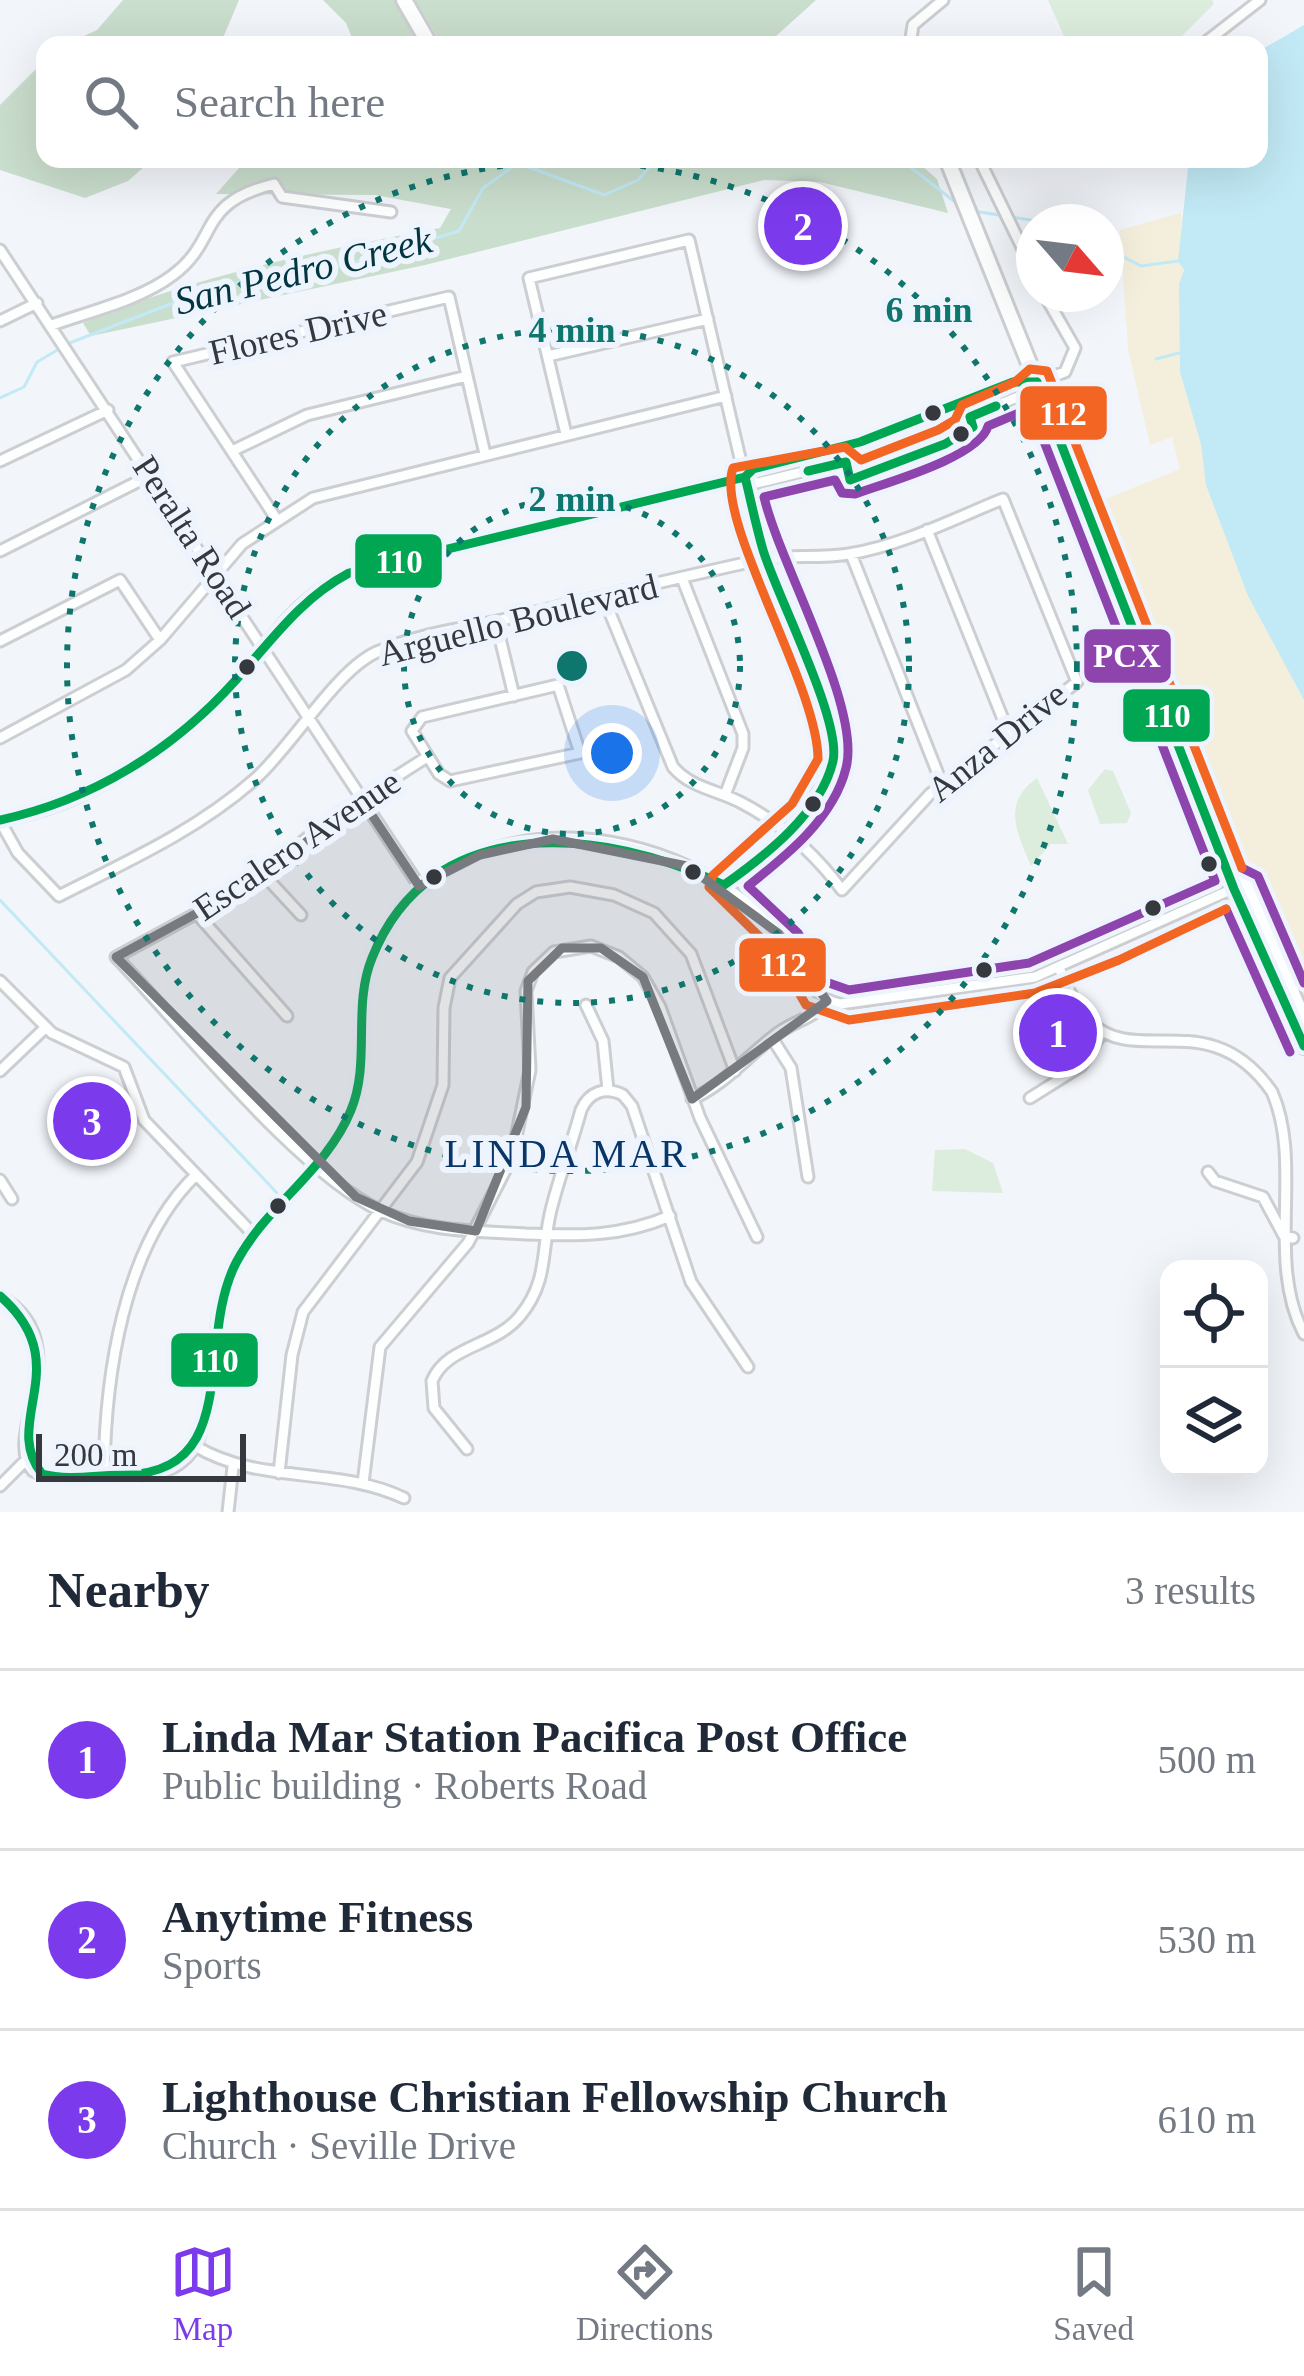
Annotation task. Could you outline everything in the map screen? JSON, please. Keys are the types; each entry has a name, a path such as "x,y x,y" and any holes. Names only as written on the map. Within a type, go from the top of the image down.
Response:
{"highway":[{"path":"404,0 425,36"},
{"path":"950,168 1304,1046"},
{"path":"1240,886 1304,1021"}],"street":[{"path":"911,36 913,26 943,0"},
{"path":"1214,36 1260,0"},
{"path":"984,168 1016,234"},
{"path":"55,330 171,277 215,211 248,191 276,186 282,196 356,212 391,212"},
{"path":"566,434 530,278 689,240 766,559 835,742 830,773 786,832 765,858 724,885"},
{"name":"Peralta Road","path":"0,250 420,887"},
{"name":"Flores Drive","path":"275,518 172,362 448,297 485,454"},
{"path":"0,321 37,302"},
{"path":"0,820 53,805 154,752 210,708 309,596 363,568 745,477 753,469 877,436 1013,382 1036,382 1067,370 1076,353 1054,312"},
{"path":"548,356 708,319"},
{"path":"232,451 320,411 467,376"},
{"path":"0,738 106,684 160,640 215,572 275,518 338,489 726,396"},
{"path":"0,461 108,410"},
{"path":"0,551 151,475"},
{"name":"Arguello Boulevard","path":"0,820 19,853 59,896 209,815 266,769 350,670 370,655 766,559 851,554 1003,499"},
{"name":"Anza Drive","path":"786,832 842,890 943,784 1077,682 1003,499"},
{"path":"927,530 1009,734"},
{"path":"851,554 943,784"},
{"path":"682,578 742,734 743,748 725,795"},
{"path":"0,641 120,580 160,640"},
{"path":"603,596 673,767 692,784 725,795 786,832"},
{"path":"496,622 514,696"},
{"path":"557,686 580,753 450,782 427,757 412,731 417,720 557,686"},
{"name":"Escalero Avenue","path":"427,757 264,875 116,957 315,1165 382,1212 476,1232 548,1235 618,1234 670,1216"},
{"path":"11,1447 22,1463 45,1475 104,1475 165,1471 195,1446 219,1306 254,1235 315,1165 344,1125 357,1093 364,1058 363,995 373,954 393,916 420,887 480,855 566,838 644,851 724,885 778,933 812,989 827,1001 848,1004 986,986 1059,968 1240,886"},
{"path":"264,875 301,915"},
{"path":"279,1473 292,1355 303,1312 327,1274 410,1175 436,1118 451,978 508,911 536,892 570,887 614,895 645,908 671,928 697,964 735,1071"},
{"path":"198,915 287,1016"},
{"path":"363,1483 380,1347 476,1232 512,1157 526,1107 528,981 554,952 591,946 636,969 660,1007 692,1099 758,1237"},
{"path":"1059,968 1081,1013 1102,1032 1129,1041 1173,1038 1206,1043 1238,1059 1264,1082 1292,1138 1293,1301 1304,1334"},
{"path":"0,981 45,1028 124,1067 144,1120 254,1235"},
{"path":"692,1099 735,1071 772,1038 814,1016 827,1001"},
{"path":"586,1005 603,1041 608,1090"},
{"path":"0,1070 45,1028"},
{"path":"1030,1098 1081,1066 1102,1032"},
{"path":"772,1038 791,1068 808,1177"},
{"path":"467,1449 434,1408 432,1381 448,1358 492,1341 523,1313 543,1276 551,1208 581,1110 589,1097 608,1090 623,1095 632,1106 697,1294 748,1367"},
{"path":"1042,1090 1050,1104"},
{"path":"1208,1172 1215,1181 1263,1197 1284,1236 1293,1238"},
{"path":"104,1475 133,1279 164,1211 196,1175"},
{"path":"0,1180 12,1199"},
{"path":"0,1297 22,1315 30,1335 30,1358 20,1390"},
{"path":"195,1446 233,1467 363,1483 404,1498"},
{"path":"0,1486 22,1463"},
{"path":"228,1512 233,1467"}],"highlighted area":[{"path":"362,800 419,886 480,855 553,839 687,866 778,933 827,1001 692,1099 643,977 601,948 562,948 528,981 526,1107 476,1231 409,1221 356,1197 116,957 247,886"}],"green space":[{"path":"123,0 239,0 224,36 84,36 97,30"},
{"path":"323,0 399,0 409,25 419,36 351,36 346,23"},
{"path":"415,0 816,0 776,36 437,36"},
{"path":"1048,0 1212,0 1214,4 1182,36 1064,36"},
{"path":"36,69 36,168 143,168 128,181 85,198 0,170 0,105"},
{"path":"239,168 924,168 937,179 948,213 820,182 764,180 425,265 91,336 83,323 126,306 258,266 440,228 451,209 375,195 216,194"},
{"path":"1105,769 1113,771 1131,813 1127,823 1100,824 1088,790"},
{"path":"1037,778 1068,844 1051,844 1031,866 1015,819 1019,798"},
{"path":"965,1149 993,1163 1003,1193 932,1191 935,1150"}],"sand":[{"path":"1181,213 1185,329 1304,699 1304,999 1200,765 1098,502 1180,469 1172,437 1150,445 1128,349 1124,229"}],"water":[{"path":"1304,25 1304,700 1248,596 1206,485 1201,444 1180,372 1179,284 1184,270 1178,261 1188,168 1268,168 1268,46"}],"waterway":[{"name":"San Pedro Creek","path":"67,344 217,286 345,265 459,231 483,188 511,168"},
{"name":"San Pedro Creek","path":"531,168 604,195 638,180 648,168"},
{"name":"San Pedro Creek","path":"912,168 959,205"},
{"name":"San Pedro Creek","path":"973,211 1016,218"},
{"name":"San Pedro Creek","path":"1124,257 1141,266 1178,261"},
{"name":"San Pedro Creek","path":"0,398 24,387 37,362 59,349"},
{"path":"1156,359 1179,353"},
{"path":"1067,406 1088,463"},
{"path":"1103,504 1123,551"},
{"path":"1132,575 1159,646"},
{"path":"1175,676 1231,820"},
{"path":"0,900 277,1193"}],"transit line":[{"name":"112","path":"1226,909 1119,960 1035,993 849,1020 806,1005 775,952 709,887 713,875 792,804 818,759 802,690 738,525 731,492 733,468 845,447 861,460 938,430 955,420 962,405 1015,382 1030,369 1047,371 1242,868"},
{"name":"110","path":"0,820 67,800 157,750 211,706 301,608 349,573 745,477 753,469 860,442 1013,382 1037,382"},
{"name":"110","path":"1037,382 1234,889 1304,1046"},
{"name":"110","path":"808,471 846,462 850,480 945,444 973,427 970,417 996,406"},
{"name":"PCX","path":"1031,408 1215,881 1029,963 849,990 826,982 798,933 748,886 820,819 840,786 848,742 831,674 764,497 835,480 842,493 855,494 950,458 968,448 988,426 1031,408"},
{"name":"110","path":"0,1296 22,1321 34,1345 29,1434 31,1454 42,1474 82,1477 161,1469 186,1452 201,1428 225,1293 237,1261 264,1222 327,1151 351,1110 360,1073 366,977 399,910 435,876 478,854 526,844 627,851 724,885 789,832 827,780 833,742 818,689 763,550 745,477"},
{"name":"PCX","path":"1242,868 1258,876 1304,983"},
{"name":"PCX","path":"1226,909 1290,1052"}],"place":[{"name":"Anytime Fitness","path":"803,226"},
{"name":"Linda Mar Station Pacifica Post Office","path":"1058,1033"},
{"name":"Lighthouse Christian Fellowship Church","path":"92,1121"}],"district":[{"name":"LINDA MAR","path":"567,1153"}]}
